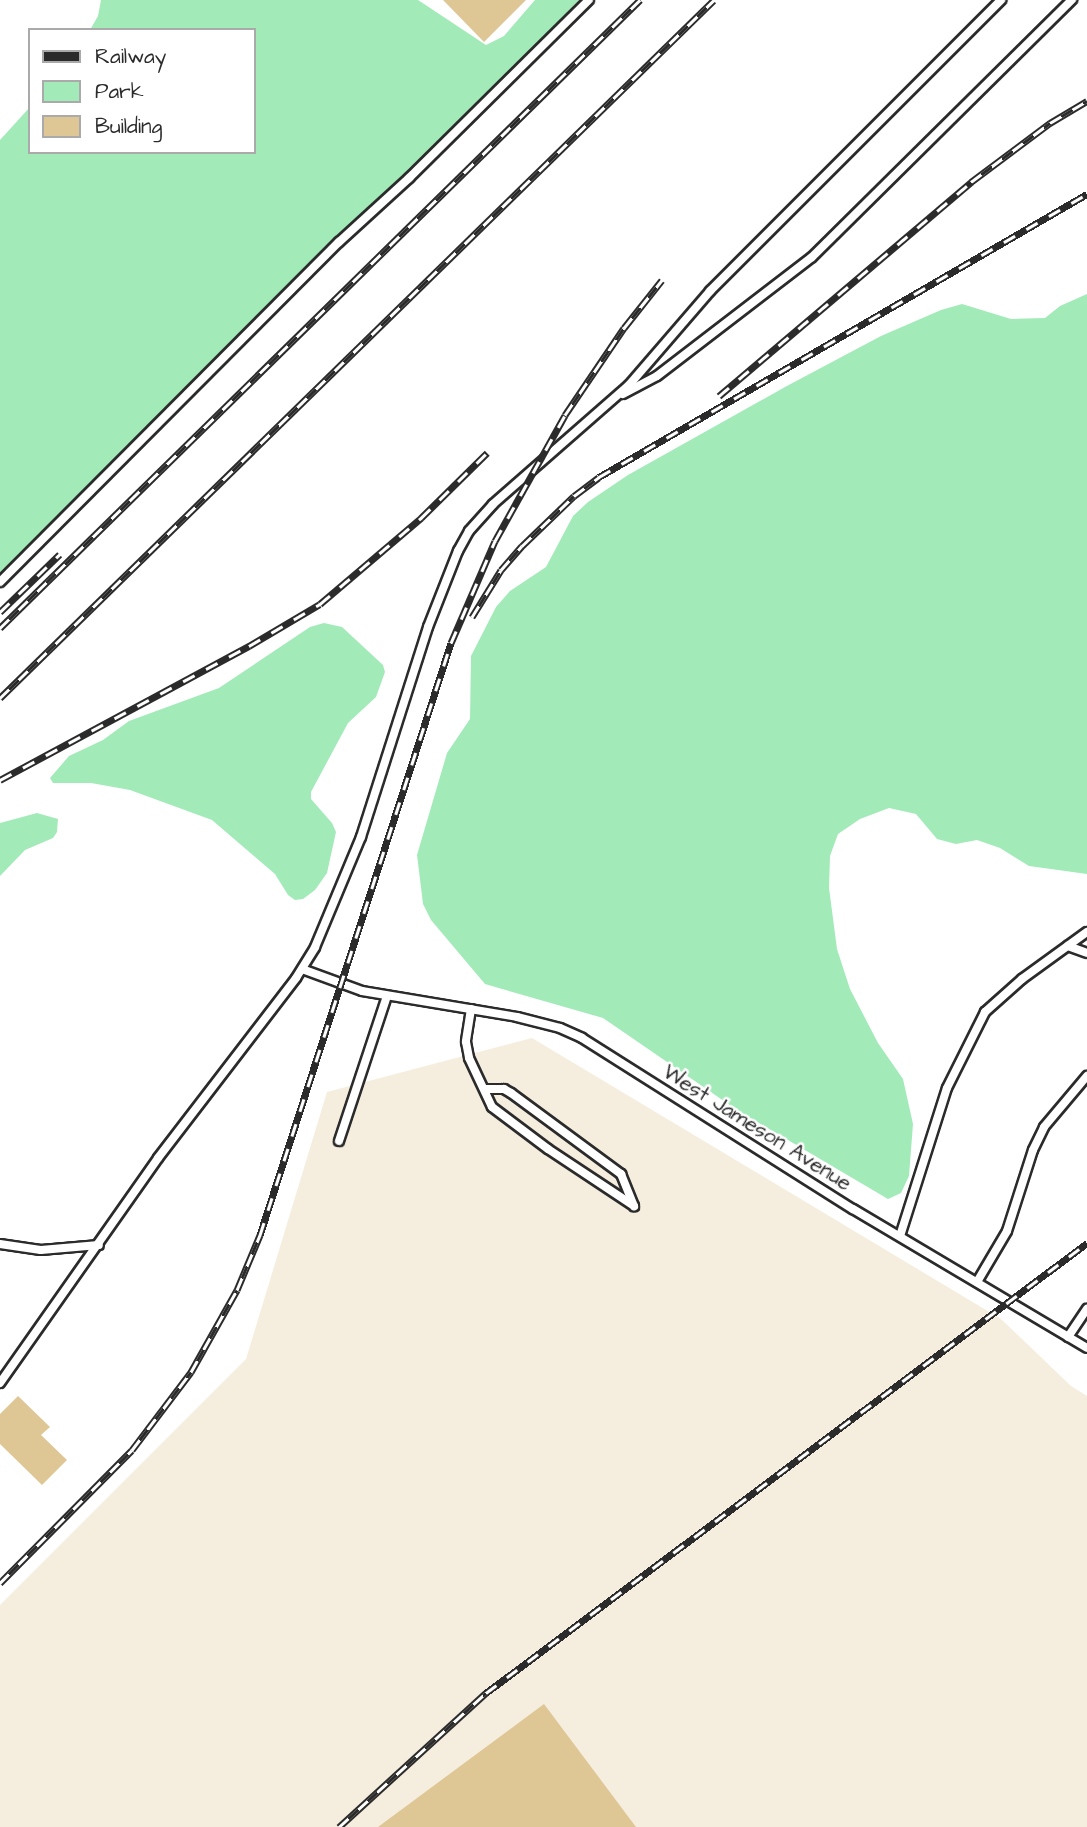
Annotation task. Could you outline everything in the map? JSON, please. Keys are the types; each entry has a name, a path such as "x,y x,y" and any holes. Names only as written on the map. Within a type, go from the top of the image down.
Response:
{"lane":[{"path":"0,582 338,242 409,178 589,0"},
{"path":"0,1383 158,1158 302,969 315,947 361,837 428,627 458,551 469,531 493,504 614,399 719,282 1002,0"},
{"path":"614,399 657,376 812,257 1072,0"},
{"path":"900,1236 947,1088 978,1023 993,1003 1087,932"},
{"path":"1068,946 1087,953"},
{"name":"West Jameson Avenue","path":"302,969 341,985 550,1026 582,1038 900,1236 1087,1348"},
{"path":"340,1142 387,996"},
{"path":"471,1009 466,1042 469,1058 492,1107 548,1150 634,1206 621,1174 511,1093 504,1089 485,1089"},
{"path":"977,1282 1007,1231 1033,1150 1044,1127 1087,1076"},
{"path":"0,1244 41,1250 99,1245"},
{"path":"1068,1336 1087,1309"}],"shaded area":[{"path":"532,1038 1001,1319 1071,1386 1087,1396 1087,1827 0,1827 0,1605 246,1359 327,1092"}],"green space":[{"path":"101,0 418,0 486,45 504,36 535,0 579,0 474,109 316,257 0,576 0,140 28,109 28,154 256,154 256,28 91,28 98,16"},
{"path":"1087,294 1087,874 1029,866 1000,848 977,840 956,844 937,839 916,814 889,808 860,819 838,834 830,856 829,888 837,949 850,989 878,1043 903,1079 913,1124 909,1176 901,1193 888,1199 737,1110 603,1018 485,984 431,920 423,904 417,855 447,753 470,719 471,656 496,607 510,591 546,567 573,516 588,502 628,475 785,387 881,336 941,310 962,304 1011,319 1045,318 1060,306"},
{"path":"324,623 342,627 383,665 385,672 376,697 348,723 311,792 311,799 332,823 336,832 327,873 315,890 303,899 295,900 288,895 275,874 212,820 130,790 91,783 53,783 50,778 69,756 103,740 129,721 219,688 310,627"},
{"path":"37,813 58,819 57,832 53,838 25,850 0,876 0,823"}],"building":[{"path":"443,0 526,0 484,42"},
{"path":"18,1396 50,1427 41,1435 67,1460 42,1485 0,1444 0,1414"},
{"path":"544,1704 636,1827 378,1827"}],"railway":[{"path":"0,628 640,0"},
{"path":"0,698 714,0"},
{"path":"719,396 971,182 1050,123 1087,101"},
{"path":"472,617 501,570 522,546 574,496 599,477 1087,194"},
{"path":"0,1583 132,1450 191,1372 237,1290 260,1235 451,643 495,541 565,415 624,328 662,280"},
{"path":"0,780 249,646 320,604 421,518 487,453"},
{"path":"0,612 60,554"},
{"path":"339,1827 486,1693 1087,1243"}]}
